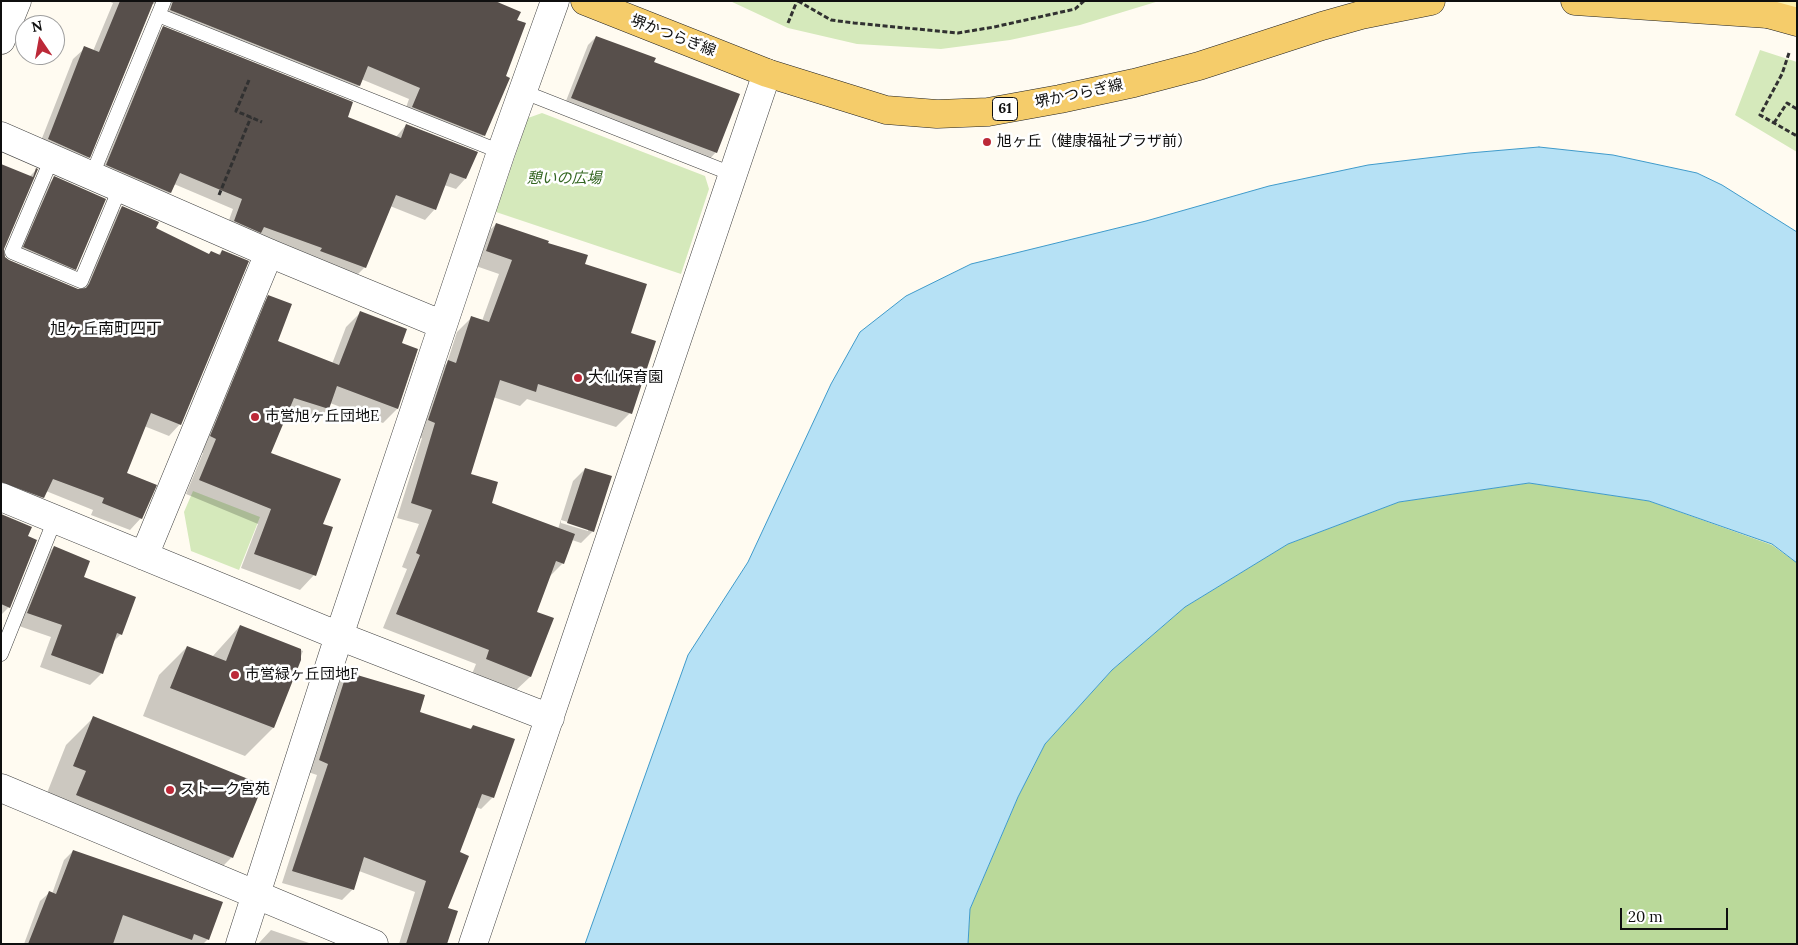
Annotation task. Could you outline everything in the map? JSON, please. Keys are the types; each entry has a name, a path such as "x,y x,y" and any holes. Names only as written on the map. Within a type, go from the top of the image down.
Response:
{"main road":[{"name":"堺かつらぎ線","path":"585,1 767,73 886,110 937,114 988,112 1134,83 1199,66 1345,19 1431,1"},
{"path":"1575,1 1768,14 1797,22"}],"street":[{"path":"1,40 17,1"},
{"path":"240,944 339,636 501,152 555,1"},
{"path":"1768,14 1797,2"},
{"path":"473,944 767,73"},
{"path":"1,136 443,325"},
{"path":"144,556 269,252"},
{"path":"1,497 339,636 550,718"},
{"path":"1,788 374,944"}],"lane":[{"path":"92,175 164,1"},
{"path":"158,15 501,152"},
{"path":"524,92 732,174"},
{"path":"52,158 12,252 81,281 120,188"},
{"path":"1,654 55,519"}],"path":[{"path":"788,23 798,1 831,20 958,33 1075,9 1084,1"},
{"path":"1789,53 1782,74 1760,115 1797,136"},
{"path":"259,56 236,111 262,122"},
{"path":"1774,123 1787,103 1797,109"},
{"path":"206,225 251,117"}],"green space":[{"path":"730,1 1159,1 1080,25 1010,40 941,49 857,44 788,28"},
{"path":"1760,50 1797,62 1797,152 1735,115"},
{"name":"憩いの広場","path":"542,113 705,176 709,189 681,274 496,212 528,118"},
{"path":"1529,483 1649,501 1772,545 1797,563 1797,944 968,944 970,909 1018,797 1045,744 1112,670 1185,607 1288,544 1399,502"},
{"path":"193,491 260,517 239,570 191,551 184,512"}],"water":[{"path":"1539,147 1613,155 1697,173 1722,185 1797,232 1797,563 1772,544 1649,501 1529,483 1399,502 1288,544 1185,607 1112,670 1045,744 1018,797 970,909 968,944 585,944 688,655 748,562 831,384 860,332 906,296 971,264 1146,221 1269,186 1368,165"}],"building":[{"path":"120,1 154,1 90,158 48,139 84,46 99,52"},
{"path":"173,1 495,1 521,12 517,20 526,23 506,76 510,78 485,136 412,107 420,88 368,66 360,86 170,10"},
{"path":"163,26 353,102 348,117 401,138 406,124 478,152 466,179 450,173 436,210 396,195 366,268 320,251 322,248 264,227 261,233 234,221 242,199 180,173 171,193 106,165"},
{"path":"596,36 656,58 654,62 740,94 717,153 571,98"},
{"path":"1,164 33,177 36,168 38,169 4,249 5,257 78,289 86,288 89,284 122,206 159,222 156,228 209,254 211,251 220,255 222,250 249,261 181,425 151,413 127,473 157,485 142,519 102,503 104,498 53,479 44,498 1,482"},
{"path":"54,176 106,199 76,270 23,247"},
{"path":"496,223 549,241 548,243 588,255 585,264 647,284 631,333 656,341 632,414 538,384 536,392 500,380 471,474 498,482 492,503 575,534 564,564 556,561 537,612 554,618 531,677 486,659 489,650 396,614 420,555 416,553 432,510 411,503 435,423 428,420 448,360 456,363 471,316 489,322 512,260 486,251"},
{"path":"268,295 292,304 278,341 339,365 360,311 407,329 402,343 418,349 398,409 337,386 329,409 294,398 271,453 341,479 323,524 333,527 316,576 254,554 271,509 199,480 216,439 210,436"},
{"path":"585,468 612,476 594,532 567,523"},
{"path":"1,514 32,527 28,536 37,540 10,608 1,604"},
{"path":"54,546 90,561 84,577 136,597 122,635 117,633 103,674 51,655 62,625 27,613"},
{"name":"市営緑ヶ丘団地F","path":"240,625 301,649 301,660 274,728 170,688 187,646 226,661"},
{"path":"347,672 425,695 420,712 471,729 473,725 515,739 494,798 482,794 460,852 469,856 448,908 458,911 447,944 406,944 426,881 364,857 354,890 292,871 328,764 319,760"},
{"name":"ストーク宮苑","path":"93,716 263,785 233,858 76,795 86,771 73,766"},
{"path":"73,850 223,902 209,940 194,934 192,940 123,915 113,944 28,944 49,891 56,894"}],"place":[{"name":"旭ヶ丘（健康福祉プラザ前）","path":"987,142"},
{"name":"大仙保育園","path":"578,378"},
{"name":"市営旭ヶ丘団地E","path":"255,417"},
{"name":"市営緑ヶ丘団地F","path":"235,675"},
{"name":"ストーク宮苑","path":"170,790"}],"district":[{"name":"旭ヶ丘南町四丁","path":"106,329"}]}
